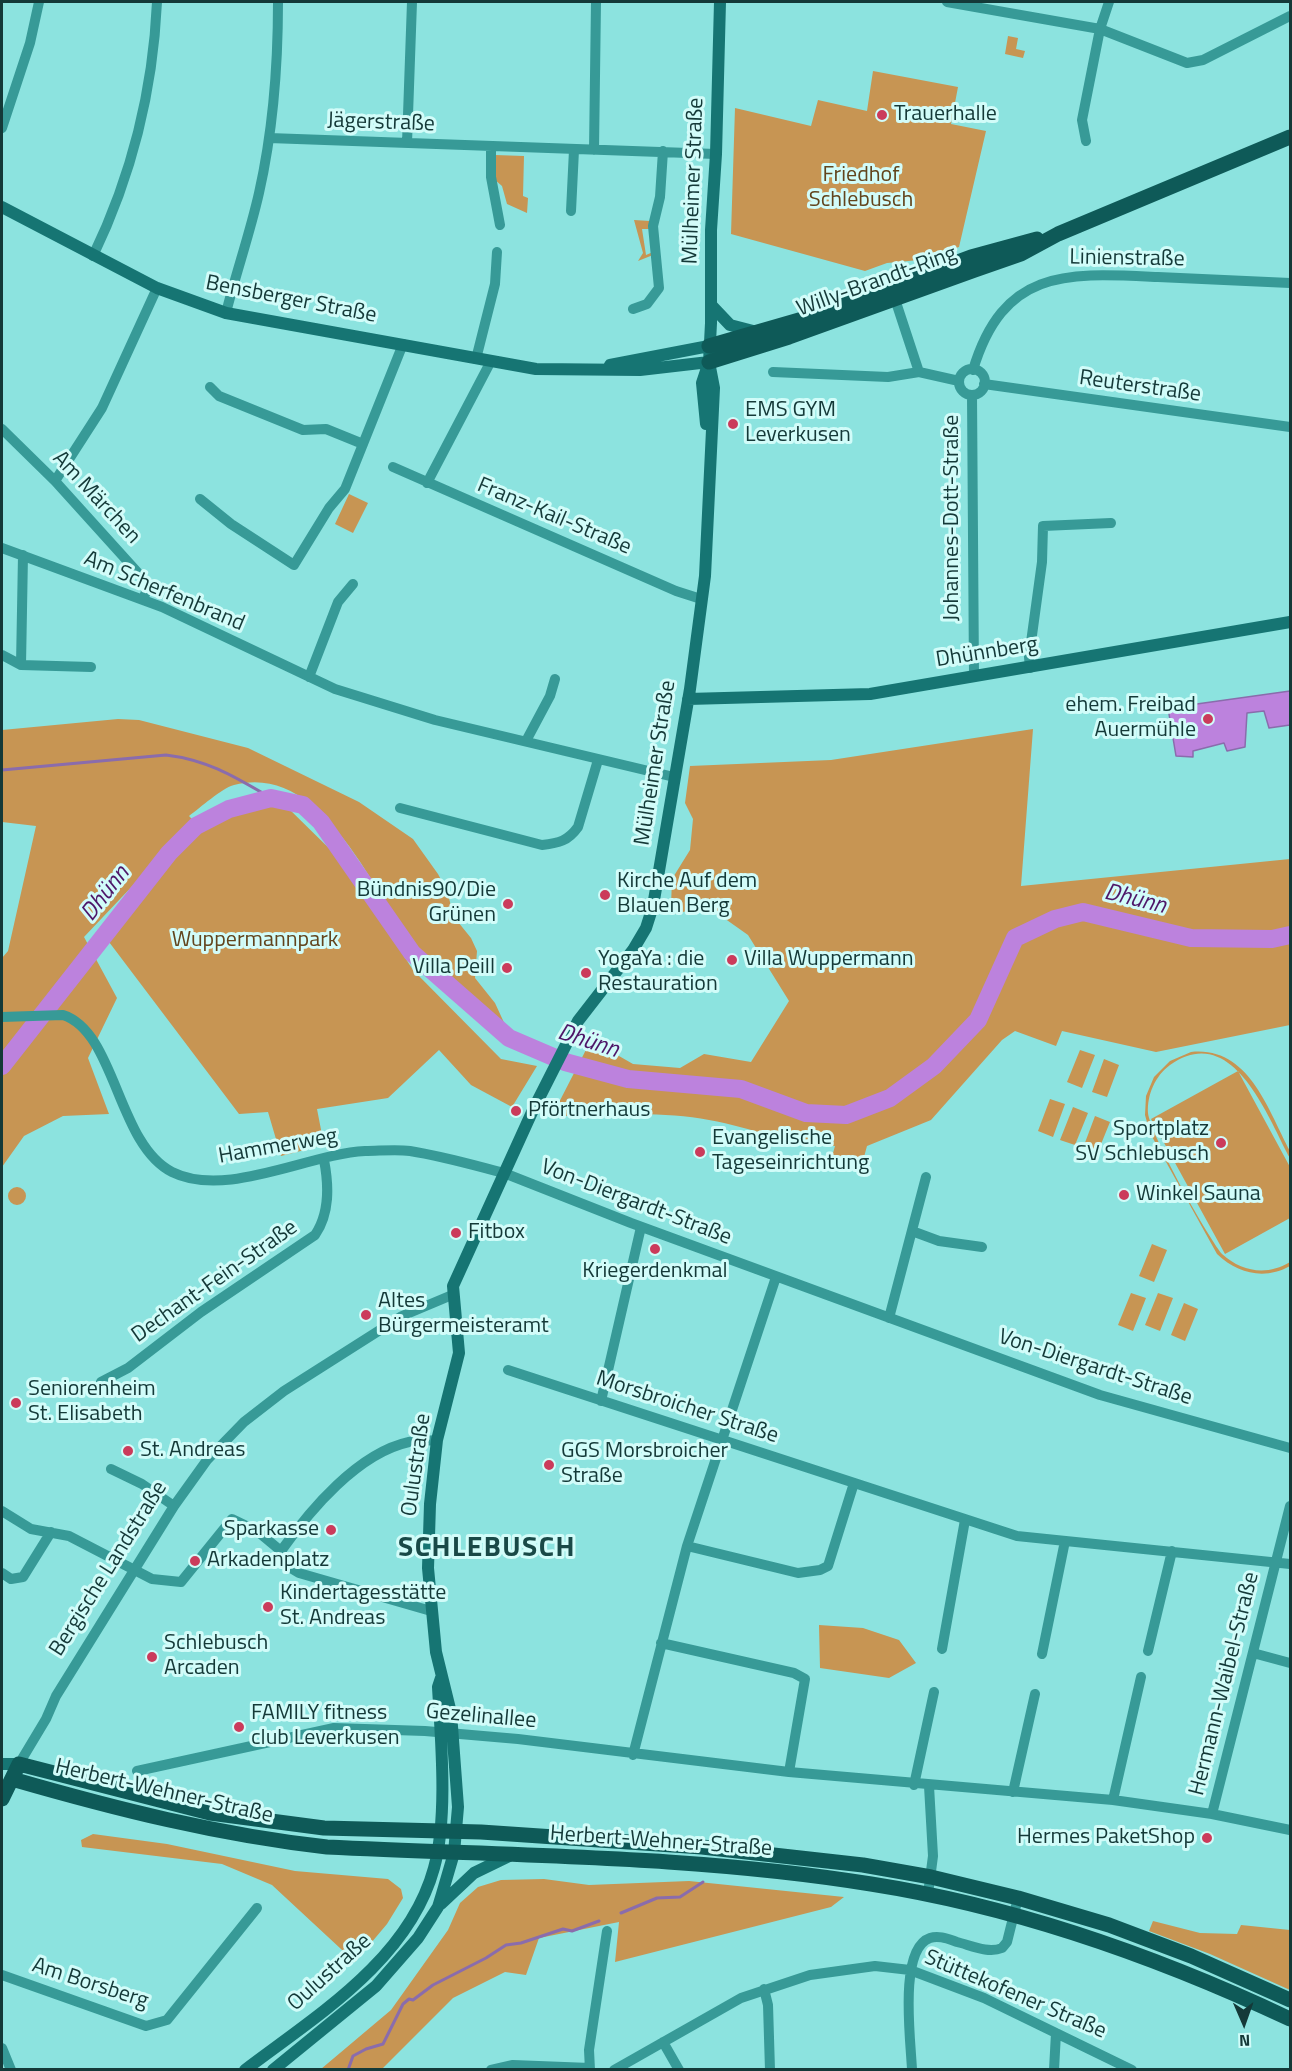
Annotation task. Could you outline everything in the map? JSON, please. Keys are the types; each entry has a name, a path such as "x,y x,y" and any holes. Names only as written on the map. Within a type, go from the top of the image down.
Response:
{"main road":[{"name":"Mülheimer Straße","path":"504,1173 578,1021 633,950 646,928 657,886 688,699 707,550 709,460 714,388 708,362 711,230 716,154 720,2"},
{"name":"Willy-Brandt-Ring","path":"710,346 1021,254 1058,234 1290,137"},
{"name":"Bensberger Straße","path":"2,207 157,288 226,313 536,369 640,370 708,362"},
{"name":"Willy-Brandt-Ring","path":"708,362 780,340 893,293"},
{"path":"711,305 730,325 758,332"},
{"name":"Bensberger Straße","path":"591,370 710,346"},
{"name":"Dhünnberg","path":"688,699 851,696 1030,668 1290,622"},
{"path":"453,1295 462,1261 504,1173"},
{"name":"Oulustraße","path":"273,2070 376,1986 405,1955 438,1907 454,1853 456,1831 453,1733 449,1699 441,1678 428,1568 430,1504 437,1440 459,1353 453,1295"},
{"name":"Oulustraße","path":"245,2070 339,1998 387,1952 420,1905 430,1880 440,1830 438,1687 441,1678"},
{"path":"2,1764 19,1764"},
{"path":"2,1799 7,1778 19,1764"},
{"name":"Herbert-Wehner-Straße","path":"19,1764 210,1812 324,1828 440,1830 702,1847 863,1865 931,1877 1018,1898 1153,1941 1290,2000"},
{"name":"Herbert-Wehner-Straße","path":"7,1778 208,1830 327,1847 702,1864 871,1883 928,1894 1060,1927 1147,1956 1290,2019"},
{"path":"2,1803 28,1790 47,1789"},
{"path":"438,1907 474,1872 510,1855"}],"street":[{"path":"2,128 30,43 39,2"},
{"path":"93,256 131,163 145,109 155,53 157,2"},
{"path":"226,313 259,194 269,138 278,40 278,2"},
{"path":"407,143 412,2"},
{"path":"594,150 596,2"},
{"path":"947,2 1100,29 1187,63 1203,60 1290,16"},
{"path":"1086,141 1082,120 1100,29 1109,2"},
{"name":"Jägerstraße","path":"269,138 716,154"},
{"path":"490,146 491,177 500,225"},
{"path":"571,211 574,150"},
{"path":"633,309 646,304 659,288 653,226 660,197 663,151"},
{"path":"476,359 495,284 497,252"},
{"name":"Linienstraße","path":"973,370 980,344 1007,307 1029,290 1058,277 1097,274 1290,283"},
{"path":"55,482 102,408 157,288"},
{"path":"893,293 919,372"},
{"path":"200,499 231,524 294,566 329,508 345,489 403,344"},
{"path":"427,483 491,361"},
{"path":"973,370 982,375 984,384 979,392 972,395 962,390 959,381 964,372 973,370"},
{"path":"774,372 888,377 919,372 959,381"},
{"name":"Reuterstraße","path":"984,384 1290,427"},
{"path":"210,387 219,396 303,430 326,429 363,444"},
{"name":"Johannes-Dott-Straße","path":"972,395 974,677"},
{"name":"Am Märchen","path":"2,429 55,482 149,585 143,599"},
{"name":"Franz-Kail-Straße","path":"393,467 676,591 701,599"},
{"path":"1030,668 1029,657 1042,562 1043,526 1111,523"},
{"name":"Am Scherfenbrand","path":"2,548 143,599 335,689 435,720 674,777"},
{"path":"21,665 23,555"},
{"path":"309,677 338,602 353,584"},
{"path":"2,656 21,665 91,667"},
{"path":"526,741 550,696 555,679"},
{"path":"400,808 542,845 560,843 571,836 578,827 598,760"},
{"name":"Hammerweg","path":"3,1017 63,1015 72,1018 85,1030 101,1057 139,1138 149,1154 174,1173 213,1180 237,1178 361,1151 408,1150 504,1173"},
{"name":"Dechant-Fein-Straße","path":"101,1382 128,1368 201,1312 315,1235 324,1223 327,1198 328,1180 324,1160"},
{"name":"Von-Diergardt-Straße","path":"504,1173 641,1227 1100,1395 1290,1448"},
{"path":"889,1318 926,1177"},
{"path":"601,1401 641,1227"},
{"path":"912,1231 939,1241 982,1246"},
{"path":"633,1755 687,1546 776,1277"},
{"name":"Bergische Landstraße","path":"19,1764 46,1719 56,1696 132,1570 207,1460 243,1422 277,1396 402,1317 453,1295"},
{"name":"Morsbroicher Straße","path":"508,1370 1017,1536 1290,1564"},
{"path":"280,1551 361,1464 383,1451 410,1442 437,1440"},
{"path":"111,1468 142,1484 174,1506"},
{"path":"687,1546 798,1573 820,1570 828,1566 854,1483"},
{"name":"Hermann-Waibel-Straße","path":"1212,1814 1290,1506"},
{"path":"2,1511 32,1529 69,1536 152,1579 181,1582 232,1519 257,1531 280,1551 289,1567 299,1573 432,1611"},
{"path":"942,1649 964,1520"},
{"path":"2,1573 11,1579 23,1577 51,1532"},
{"path":"1042,1654 1065,1541"},
{"path":"1148,1651 1172,1551"},
{"path":"662,1643 794,1673 805,1679 789,1772"},
{"path":"1253,1653 1290,1663"},
{"path":"1113,1800 1141,1677"},
{"path":"914,1785 934,1692"},
{"path":"1013,1792 1035,1694"},
{"name":"Gezelinallee","path":"137,1771 334,1728 439,1732 914,1785 1113,1800 1212,1814 1290,1830"},
{"path":"928,1894 933,1856 929,1786"},
{"path":"912,2070 910,1970 914,1953 922,1942 931,1938 943,1938 988,1950 1002,1948 1007,1942 1018,1898"},
{"name":"Am Borsberg","path":"2,1975 146,2026 167,2020 257,1908"},
{"path":"491,2070 513,2065 590,2069 589,2050 607,1931"},
{"name":"Stüttekofener Straße","path":"614,2070 714,2012 764,1989 836,1970 874,1966 910,1970 1006,2008 1132,2070"},
{"path":"764,1989 768,2005 770,2070"},
{"path":"1054,2070 1056,2033"},
{"path":"663,2042 679,2070"},
{"path":"2,2048 11,2070"}],"green space":[{"path":"1008,36 1018,38 1016,49 1025,51 1023,58 1005,54"},
{"name":"Friedhof Schlebusch","path":"873,71 958,87 951,124 986,131 959,247 919,260 887,263 865,271 731,234 735,108 811,126 818,100 867,111"},
{"path":"495,155 524,156 523,196 528,198 527,213 507,204 502,186 494,179"},
{"path":"634,220 650,221 649,229 642,229 646,255 653,252 653,255 638,261 643,253"},
{"path":"349,494 368,503 353,533 335,524"},
{"path":"118,719 139,720 248,748 359,802 413,839 447,891 454,917 471,938 477,951 475,978 495,1003 507,1029 501,1034 427,966 370,877 324,816 297,795 267,783 234,785 217,794 189,816 194,821 84,937 117,998 88,1058 109,1114 63,1116 24,1136 2,1167 2,958 8,951 36,826 2,822 2,730"},
{"path":"1033,729 1021,886 1290,859 1290,1025 1156,1052 1062,1031 1056,1046 1015,1031 1002,1040 931,1120 867,1146 861,1168 831,1160 835,1146 803,1143 709,1120 651,1114 552,1116 591,1040 633,1064 680,1068 704,1054 751,1062 789,1001 748,935 707,906 675,914 671,906 672,879 690,850 693,819 685,803 690,766 831,760"},
{"name":"Wuppermannpark","path":"285,805 344,863 413,970 501,1059 537,1066 512,1107 471,1085 439,1050 388,1098 317,1109 324,1145 281,1156 268,1112 239,1114 103,934 175,850 221,809"},
{"path":"1080,1050 1095,1055 1082,1088 1067,1082"},
{"path":"1191,1052 1211,1053 1228,1059 1242,1070 1264,1100 1290,1151 1290,1158 1259,1099 1245,1080 1230,1064 1212,1055 1192,1054 1170,1065 1153,1086 1148,1113 1158,1141 1180,1184 1222,1254 1238,1265 1255,1270 1272,1269 1290,1262 1290,1266 1281,1270 1271,1273 1252,1273 1234,1266 1217,1254 1150,1133 1145,1115 1146,1096 1154,1077 1170,1061"},
{"path":"1104,1059 1119,1065 1107,1097 1092,1092"},
{"name":"Sportplatz SV Schlebusch","path":"1238,1071 1290,1167 1290,1218 1225,1254 1151,1119"},
{"path":"1050,1099 1065,1104 1053,1137 1038,1131"},
{"path":"1073,1107 1088,1113 1075,1145 1060,1140"},
{"path":"1095,1116 1110,1122 1097,1154 1083,1148"},
{"path":"13,1187 21,1187 26,1192 24,1203 13,1205 8,1200 8,1192"},
{"path":"1152,1244 1167,1250 1154,1282 1139,1276"},
{"path":"1131,1293 1146,1298 1133,1331 1118,1325"},
{"path":"1158,1293 1173,1298 1160,1331 1145,1325"},
{"path":"1184,1303 1198,1309 1185,1341 1171,1335"},
{"path":"819,1625 863,1628 899,1640 916,1663 889,1678 820,1668"},
{"path":"93,1834 167,1844 295,1871 388,1879 401,1889 403,1898 387,1924 355,1962 272,1885 222,1864 82,1847 81,1840"},
{"path":"544,1879 589,1885 689,1881 844,1897 831,1907 615,1962 619,1922 539,1938 526,1975 505,1972 453,1998 382,2069 321,2069 391,2010 448,1930 460,1903 478,1887 501,1880"},
{"path":"1153,1921 1200,1933 1237,1934 1241,1925 1290,1930 1290,1990 1210,1954 1149,1931"}],"shaded area":[{"name":"ehem. Freibad Auermühle","path":"1290,691 1290,725 1269,728 1264,711 1247,713 1245,747 1227,751 1224,743 1193,751 1193,757 1176,756 1168,708"}],"waterway":[{"path":"2,770 166,755 208,765 233,776 271,798"},
{"name":"Dhünn","path":"2,1066 169,853 196,826 229,809 271,798 303,805 321,822 412,953 509,1038 565,1062 628,1079 741,1089 806,1113 846,1115 890,1098 934,1066 978,1020 1015,938 1055,919 1083,912 1191,938 1272,939 1290,935"},
{"path":"621,1913 657,1898 680,1897 703,1882"},
{"path":"348,2070 353,2056 383,2044 403,2004 409,1999 413,2000 433,1985 506,1945 521,1943 563,1929 572,1931 599,1921"}],"place":[{"name":"Trauerhalle","path":"882,115"},
{"name":"EMS GYM Leverkusen","path":"733,424"},
{"name":"ehem. Freibad Auermühle","path":"1208,719"},
{"name":"Kirche Auf dem Blauen Berg","path":"605,895"},
{"name":"Bündnis90/Die Grünen","path":"508,904"},
{"name":"Villa Wuppermann","path":"732,960"},
{"name":"Villa Peill","path":"507,968"},
{"name":"YogaYa : die Restauration","path":"586,973"},
{"name":"Pförtnerhaus","path":"516,1111"},
{"name":"Sportplatz SV Schlebusch","path":"1221,1143"},
{"name":"Evangelische Tageseinrichtung","path":"700,1152"},
{"name":"Winkel Sauna","path":"1124,1195"},
{"name":"Fitbox","path":"456,1233"},
{"name":"Kriegerdenkmal","path":"655,1249"},
{"name":"Altes Bürgermeisteramt","path":"366,1315"},
{"name":"Seniorenheim St. Elisabeth","path":"16,1403"},
{"name":"St. Andreas","path":"128,1451"},
{"name":"GGS Morsbroicher Straße","path":"549,1465"},
{"name":"Sparkasse","path":"331,1530"},
{"name":"Arkadenplatz","path":"195,1561"},
{"name":"Kindertagesstätte St. Andreas","path":"268,1607"},
{"name":"Schlebusch Arcaden","path":"152,1657"},
{"name":"FAMILY fitness club Leverkusen","path":"239,1727"},
{"name":"Hermes PaketShop","path":"1207,1838"}],"district":[{"name":"SCHLEBUSCH","path":"487,1549"}]}
